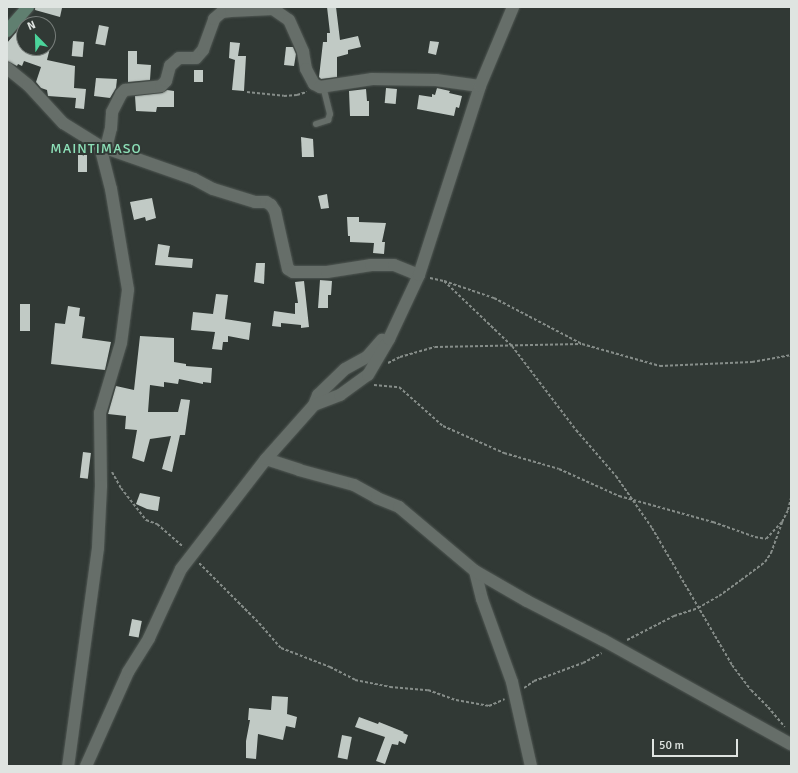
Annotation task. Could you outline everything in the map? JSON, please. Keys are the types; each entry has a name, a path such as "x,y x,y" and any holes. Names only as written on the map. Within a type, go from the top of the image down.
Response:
{"street":[{"path":"7,30 28,7"},
{"path":"314,405 340,395 368,375 389,339 419,275 480,86 512,7"},
{"path":"68,766 95,580 98,548 101,460 100,413 121,343 128,290 103,147 111,128 112,112 121,94 125,90 161,86 166,81 170,66 179,58 196,58 203,50 214,19 222,12 273,9 289,20 302,52 306,69 314,84 321,86 372,79 436,80 480,86"},
{"path":"7,68 28,85 63,123 103,147 194,179 219,191 255,202 266,202 271,204 275,211 288,269 293,272 327,272 371,266 394,265 419,275"},
{"path":"86,766 128,672 149,638 182,569 266,459 314,405 318,395 345,369 367,357 400,315"},
{"path":"266,459 354,485 377,498 400,507 475,570 527,602 614,646 791,744"},
{"path":"475,570 482,599 512,682 531,766"}],"lane":[{"path":"316,124 328,120 330,114 321,86"}],"path":[{"path":"247,92 284,96 297,95 321,86"},
{"path":"419,275 444,281 494,298 582,344 660,366 752,362 791,355"},
{"path":"444,281 512,346 576,430 616,476 652,528 732,665 751,690 768,707 788,731"},
{"path":"387,364 400,357 435,347 582,344"},
{"path":"371,385 399,387 443,426 504,453 559,468 619,496 766,539 782,522"},
{"path":"101,460 114,473 121,488 146,520 157,524 218,579 280,648 330,667 355,680 390,687 428,690 456,700 489,706 514,695 534,681 583,663 674,616 698,608 719,596 765,562 771,552 788,510 791,498"}],"building":[{"path":"35,7 62,8 60,17 35,10"},
{"path":"327,7 336,7 340,40 358,36 361,47 348,50 348,54 337,57 337,77 321,79 319,77 323,42 327,42 327,33 330,33"},
{"path":"99,25 109,27 105,46 95,44"},
{"path":"16,32 16,56 48,56 47,60 75,66 74,88 86,89 84,109 75,108 76,98 48,96 47,90 41,88 36,82 41,67 24,61 22,66 18,64 17,66 7,61 7,43"},
{"path":"73,41 84,42 83,57 72,56"},
{"path":"430,41 439,42 436,55 428,53"},
{"path":"230,42 240,43 238,56 246,56 244,91 232,90 235,60 229,58"},
{"path":"286,47 293,47 296,54 294,66 284,65"},
{"path":"128,51 137,51 137,64 151,65 150,80 128,82"},
{"path":"194,70 203,70 203,82 194,82"},
{"path":"96,78 117,79 116,88 110,98 94,96"},
{"path":"386,88 397,89 396,104 385,103"},
{"path":"437,88 462,96 459,108 456,107 454,116 417,109 419,95 432,97 432,94 435,95"},
{"path":"366,89 367,101 369,101 369,116 350,116 349,91"},
{"path":"167,90 174,91 174,107 157,107 156,112 136,111 135,96 162,93"},
{"path":"301,137 313,139 314,157 302,157"},
{"path":"78,155 87,155 87,172 78,172"},
{"path":"327,194 329,208 321,209 318,196"},
{"path":"152,198 156,218 146,221 145,217 134,220 130,202"},
{"path":"347,217 359,217 359,222 386,223 382,242 385,242 384,254 373,253 374,243 350,242 350,236 348,236"},
{"path":"158,244 170,246 168,257 193,259 192,268 155,265"},
{"path":"256,263 265,263 264,284 254,282"},
{"path":"320,280 332,281 331,295 328,295 328,308 318,308"},
{"path":"304,281 309,327 301,328 301,325 281,323 281,327 272,326 274,311 295,314 295,303 298,303 295,282"},
{"path":"216,294 228,295 225,319 251,323 249,340 228,336 228,342 223,342 222,350 212,349 215,332 191,330 193,312 213,314"},
{"path":"20,304 30,304 30,331 20,331"},
{"path":"68,306 80,308 79,316 85,317 82,338 111,342 105,370 51,364 55,323 65,324"},
{"path":"140,336 174,338 174,362 186,364 186,366 212,368 211,383 203,382 203,384 179,379 178,384 164,382 164,387 150,385 148,412 178,412 181,399 190,400 185,435 180,435 172,472 162,469 171,436 150,439 144,462 132,458 137,430 125,429 126,416 108,414 116,386 134,390"},
{"path":"83,452 91,453 88,479 80,478"},
{"path":"140,493 160,497 158,511 147,509 136,504"},
{"path":"132,619 142,621 139,638 129,636"},
{"path":"272,696 288,697 287,714 297,717 295,728 286,726 283,740 258,734 256,759 246,758 246,741 250,720 248,720 249,708 271,710"},
{"path":"359,717 378,724 379,722 408,735 405,744 399,741 398,745 392,744 385,764 376,761 385,737 355,727"},
{"path":"342,735 352,737 347,759 338,758"}],"district":[{"name":"MAINTIMASO","path":"96,149"}]}
